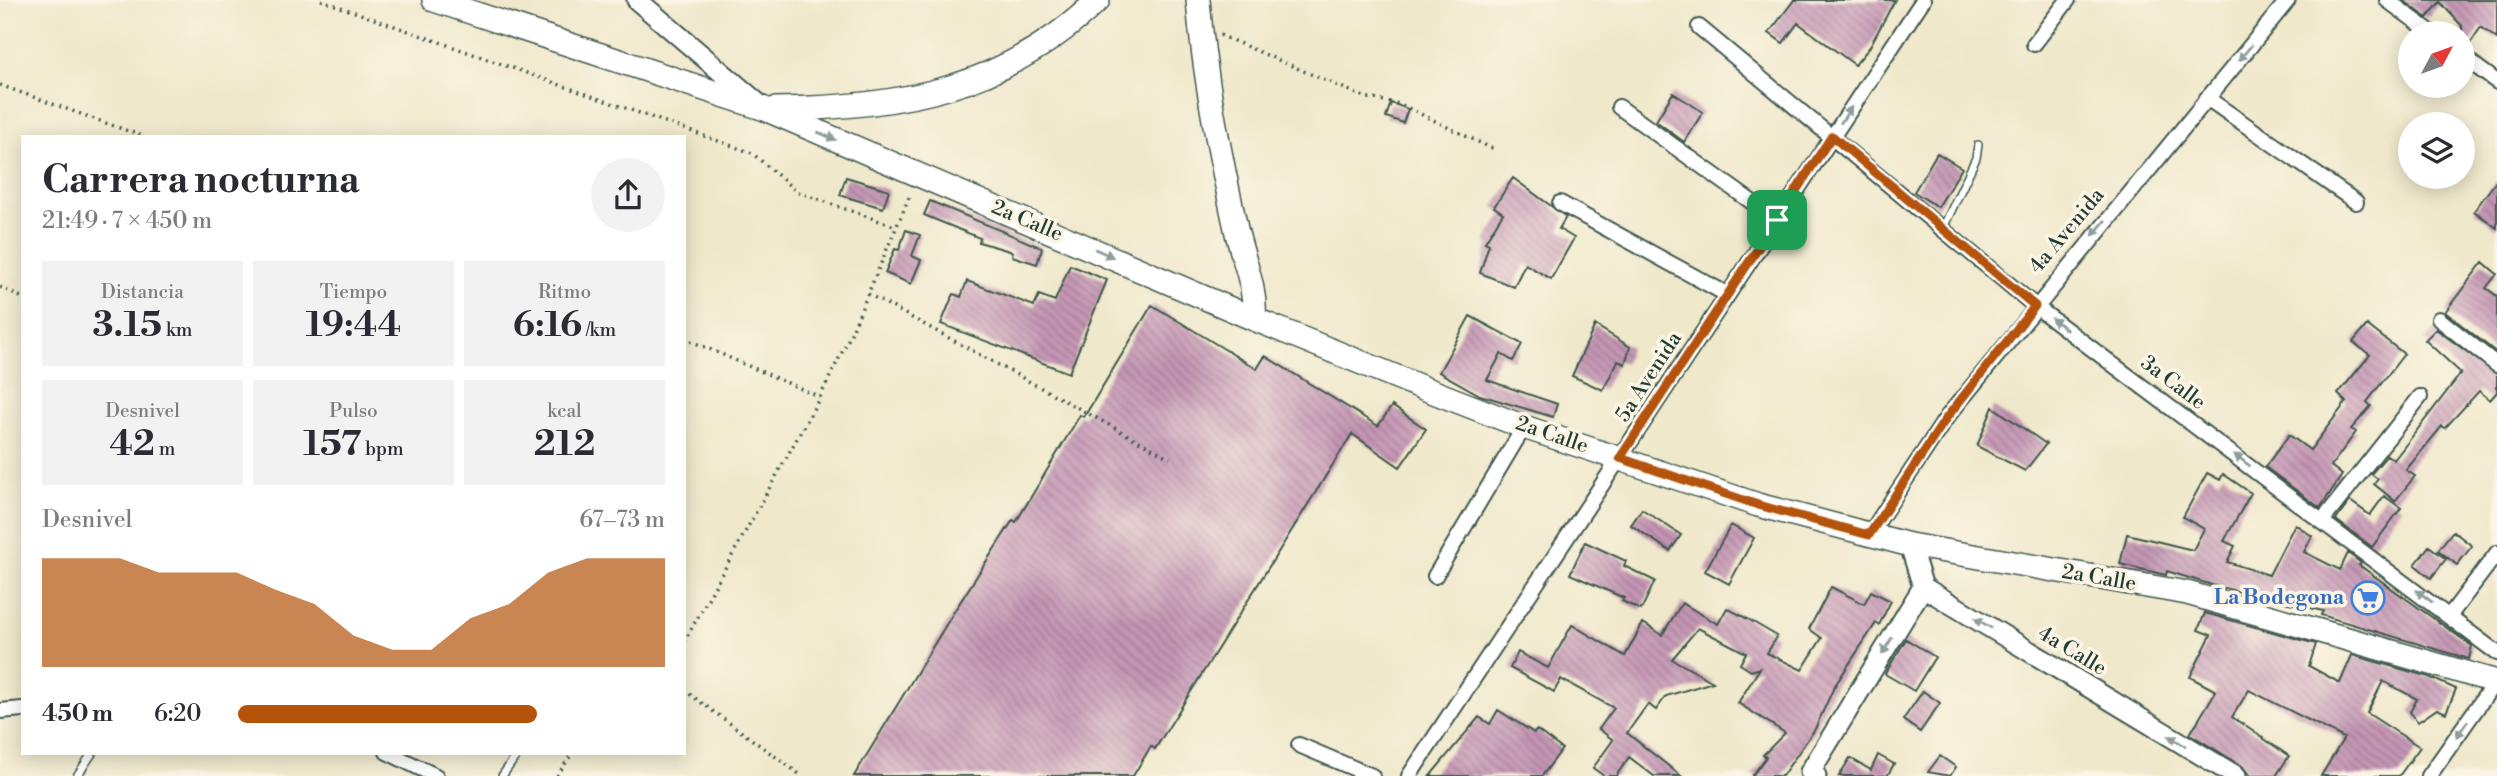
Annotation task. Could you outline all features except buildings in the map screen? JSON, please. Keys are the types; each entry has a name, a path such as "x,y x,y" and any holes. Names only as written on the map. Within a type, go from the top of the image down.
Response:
{"main road":[{"name":"2a Calle","path":"434,0 765,109 1254,319 1524,427 1758,505 1910,545 2188,593 2496,682"},
{"path":"765,109 876,105 952,88 1028,53 1065,28 1098,0"},
{"path":"1198,0 1201,38 1217,140 1239,246 1254,293 1254,319"}],"street":[{"path":"637,0 765,109"},
{"name":"5a Avenida","path":"1409,776 1923,0"},
{"path":"2034,44 2068,0"},
{"name":"4a Avenida","path":"1869,535 1947,417 2035,306 2288,0"},
{"path":"2388,0 2416,21"},
{"name":"3a Calle","path":"1699,27 2035,306 2450,615 2497,653"},
{"path":"2475,66 2497,82"},
{"path":"2207,99 2356,202"},
{"path":"1619,107 1777,220"},
{"path":"1560,203 1728,295"},
{"path":"2439,319 2497,365"},
{"path":"2323,520 2420,397"},
{"path":"1435,576 1524,427"},
{"path":"1811,775 1923,587 1910,545"},
{"path":"2450,615 2497,553"},
{"name":"4a Calle","path":"1923,587 2236,776"},
{"path":"2429,776 2496,682"},
{"path":"0,711 21,709"},
{"path":"1299,745 1372,776"},
{"path":"397,755 426,774"}],"lane":[{"path":"1943,228 1976,158 1978,145"},
{"path":"78,776 91,755"},
{"path":"502,776 517,755"}],"path":[{"path":"321,0 752,153 797,192 897,227"},
{"path":"1201,38 1218,34 1229,37 1364,97 1400,104 1493,149"},
{"path":"0,85 139,135"},
{"path":"686,638 820,397 868,294 918,175"},
{"path":"0,287 21,297"},
{"path":"868,294 1171,458"},
{"path":"686,339 820,397"},
{"path":"686,692 802,776"},
{"path":"557,776 571,755"}],"place":[{"name":"La Bodegona","path":"2368,598"}],"route":[{"path":"1832,136 2035,306 1947,417 1869,535 1758,505 1620,458 1777,220 1832,136"}]}
